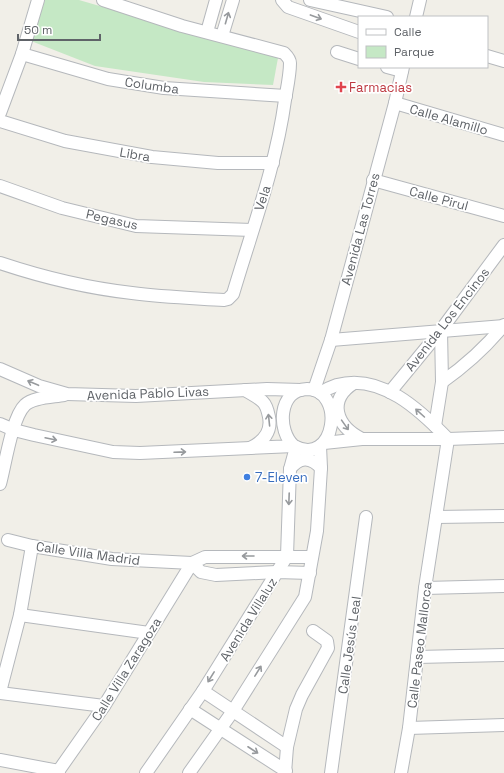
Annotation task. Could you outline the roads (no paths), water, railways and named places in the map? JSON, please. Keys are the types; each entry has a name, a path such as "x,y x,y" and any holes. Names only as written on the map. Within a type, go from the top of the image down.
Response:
{"street":[{"path":"0,113 22,54 38,0"},
{"name":"Vela","path":"0,263 74,283 131,293 224,300 228,299 233,294 273,163 286,96 290,64 288,56 284,53 182,26 103,0"},
{"path":"208,32 216,0"},
{"path":"222,36 232,0"},
{"path":"282,0 288,7 358,32"},
{"path":"310,0 382,16"},
{"path":"340,25 345,8"},
{"path":"407,16 418,9"},
{"path":"337,52 358,59"},
{"name":"Columba","path":"22,54 108,79 157,87 286,96"},
{"path":"488,56 504,61"},
{"name":"Avenida Las Torres","path":"317,392 395,103 402,69"},
{"name":"Calle Alamillo","path":"395,103 504,135"},
{"name":"Libra","path":"0,121 65,141 152,158 218,163 273,163"},
{"name":"Calle Pirul","path":"373,180 504,216"},
{"name":"Pegasus","path":"0,186 62,208 136,226 252,230"},
{"name":"Avenida Los Encinos","path":"390,392 441,330 504,245"},
{"path":"331,340 504,325"},
{"path":"442,382 458,371 479,352 504,325"},
{"path":"435,426 442,382 441,330"},
{"name":"Avenida Pablo Livas","path":"0,369 39,386 67,394 136,396 267,389 302,390"},
{"path":"354,383 342,393 339,399 339,416 349,431 362,439"},
{"path":"448,439 414,408 390,392 375,385 354,383 317,392 302,390 295,392 290,397 283,409 284,429 289,441 295,446 304,450 312,449 322,444 362,439 448,439 504,437"},
{"path":"245,390 263,403 268,410 270,424 268,432 260,443 249,449"},
{"path":"189,773 233,711 305,597 317,531 322,444 330,433 330,407 328,402 317,392"},
{"path":"0,484 14,430 20,413 26,404 38,399 67,394"},
{"path":"0,424 14,430 34,435 113,452 140,453 295,446"},
{"name":"Calle Paseo Mallorca","path":"401,773 409,728 425,588 448,439"},
{"path":"287,556 290,469 295,446"},
{"path":"290,469 295,462 302,460 310,460 321,468"},
{"path":"436,517 504,516"},
{"name":"Calle Jesús Leal","path":"331,773 366,517"},
{"name":"Calle Villa Madrid","path":"8,540 32,546 112,559 192,563 205,557 312,557"},
{"path":"32,546 20,615 0,692 104,706"},
{"name":"Avenida Villaluz","path":"146,773 203,691 287,556"},
{"path":"192,563 201,572 216,575 310,572"},
{"name":"Calle Villa Zaragoza","path":"58,772 104,706 192,563"},
{"path":"425,588 504,586"},
{"path":"20,615 149,633"},
{"path":"190,709 285,772 287,747 296,709 328,648 327,641 313,631"},
{"path":"417,657 504,655"},
{"path":"203,691 287,747"},
{"path":"409,728 504,725"},
{"path":"0,760 58,772"}],"place":[{"name":"Farmacias","path":"341,87"},
{"name":"7-Eleven","path":"247,477"}]}
